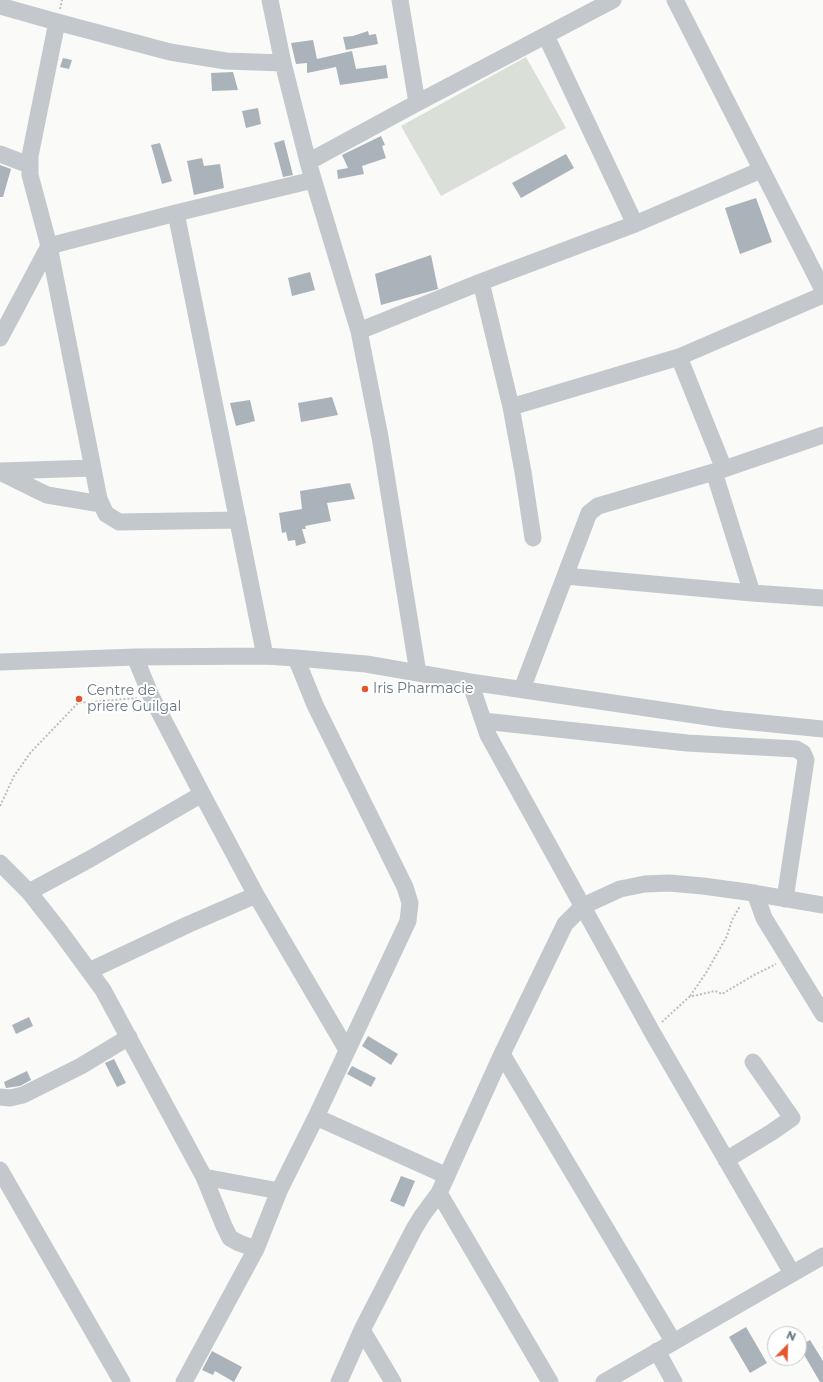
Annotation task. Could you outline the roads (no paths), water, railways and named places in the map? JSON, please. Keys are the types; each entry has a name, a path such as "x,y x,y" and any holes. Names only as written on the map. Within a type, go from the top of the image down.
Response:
{"street":[{"path":"270,0 308,162 359,331 380,437 418,673"},
{"path":"400,0 417,103"},
{"path":"308,162 613,0"},
{"path":"675,0 823,290"},
{"path":"0,6 170,52 226,61 284,63"},
{"path":"57,22 29,165 30,175 49,246 99,499 106,514 119,522 238,520"},
{"path":"546,36 635,224"},
{"path":"0,154 29,165"},
{"path":"359,331 481,282 635,224 761,170"},
{"path":"0,338 49,246 176,213 313,180"},
{"path":"176,213 265,656"},
{"path":"481,282 511,407 533,538"},
{"path":"511,407 679,358 823,295"},
{"path":"679,358 719,471 752,593"},
{"path":"522,689 589,513 598,506 719,471 823,435"},
{"path":"0,472 93,468"},
{"path":"0,472 47,495 101,504"},
{"path":"565,576 823,598"},
{"path":"0,662 135,657 265,656 296,658 366,664 470,682 722,719 823,729"},
{"path":"135,657 151,696 256,895 347,1050"},
{"path":"184,1382 256,1249 279,1191 316,1117 408,921 410,903 405,887 314,705 296,658"},
{"path":"470,682 488,735 652,1032 792,1273"},
{"path":"483,721 687,743 796,749 803,753 806,760 786,899"},
{"path":"29,892 85,862 202,794"},
{"path":"0,863 29,892 103,990 204,1177 230,1238 256,1249"},
{"path":"339,1382 362,1330 414,1229 439,1193 502,1054 565,924 583,906 620,889 645,884 669,883 703,886 823,905"},
{"path":"751,893 764,918 823,1014"},
{"path":"90,971 187,925 256,895"},
{"path":"0,1097 10,1098 23,1095 81,1066 129,1038"},
{"path":"502,1054 673,1341"},
{"path":"726,1160 792,1118 753,1062"},
{"path":"316,1117 447,1176"},
{"path":"0,1170 122,1382"},
{"path":"204,1177 279,1191"},
{"path":"439,1193 550,1382"},
{"path":"604,1382 823,1256"},
{"path":"362,1330 393,1382"},
{"path":"657,1351 674,1382"}],"place":[{"name":"Iris Pharmacie","path":"365,689"},
{"name":"Centre de priere Guilgal","path":"79,699"}]}
